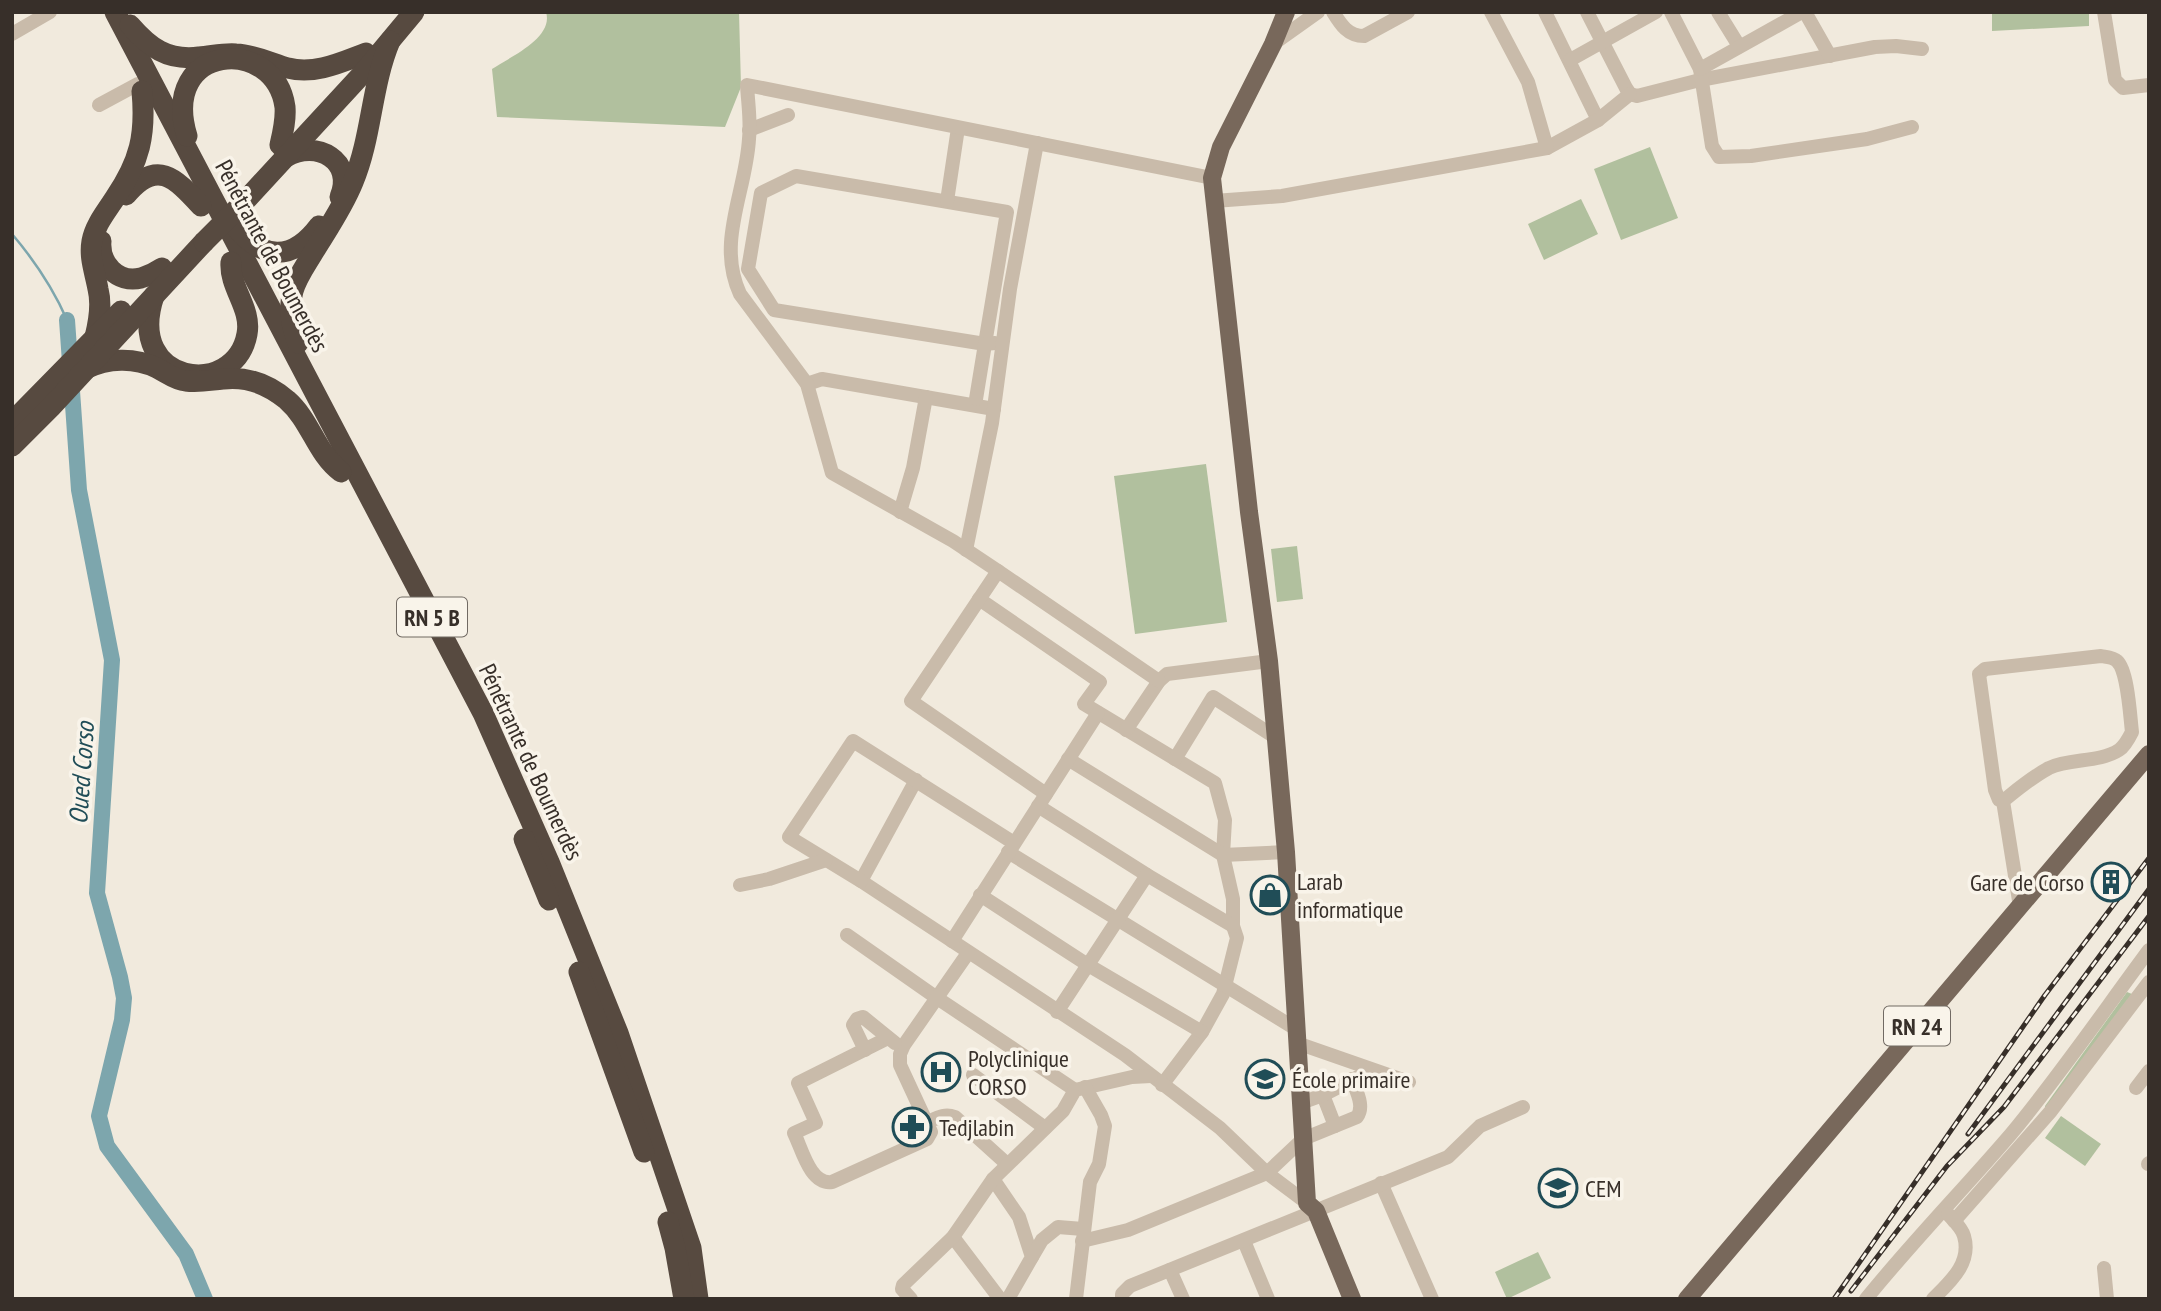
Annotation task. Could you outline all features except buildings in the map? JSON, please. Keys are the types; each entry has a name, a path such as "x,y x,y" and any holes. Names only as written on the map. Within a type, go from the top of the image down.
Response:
{"highway":[{"name":"Pénétrante de Boumerdès","path":"101,12 140,88 318,402 483,713 544,849 618,1033 691,1248 698,1299"},
{"name":"Pénétrante de Boumerdès","path":"117,12 191,159 231,262 451,677 512,811 572,956 667,1219 676,1248 684,1299"},
{"path":"117,12 143,41 155,49 182,58 237,54 302,70 323,68 366,53"},
{"path":"283,151 400,12"},
{"path":"12,422 47,398 154,296 201,237 283,151 364,72 414,12"},
{"path":"318,402 294,334 291,301 300,274 340,208 357,171 383,57 390,41"},
{"path":"191,159 181,110 184,92 200,70 225,58 255,65 272,78 278,87 285,106 283,151"},
{"path":"80,367 95,337 100,313 91,260 92,243 97,226 132,172 140,150 144,127 140,88"},
{"path":"162,268 142,278 129,279 117,275 107,267 100,240 111,214 139,181 158,175 177,181 205,199 254,246 276,253 298,247 310,238 338,202 343,190 343,177 338,165 323,153 283,151"},
{"path":"95,337 162,268 201,237"},
{"path":"154,296 148,315 148,328 151,341 162,359 172,368 192,375 222,369 236,358 247,333 247,315 232,280 231,262"},
{"path":"80,367 127,360 144,363 187,381 234,378 261,384 280,394 295,408 325,456 341,472"},
{"path":"12,446 47,398"},
{"path":"691,1248 704,1299"}],"main road":[{"path":"1286,12 1273,44 1221,147 1212,178 1213,201 1269,660 1286,852 1303,1139 1311,1207 1352,1299"},
{"name":"RN 24","path":"1688,1298 2149,754"}],"street":[{"path":"12,34 50,12"},
{"path":"1273,44 1318,12"},
{"path":"1333,12 1348,32 1364,36 1408,12"},
{"path":"1491,12 1528,82 1547,148"},
{"path":"1545,12 1598,120"},
{"path":"1587,12 1630,94 1637,96 1647,95 1700,74 1830,56 1886,45 1922,49"},
{"path":"1570,60 1656,12"},
{"path":"1671,12 1700,74 1712,146 1719,157 1751,156 1867,139 1912,127"},
{"path":"1718,12 1738,46"},
{"path":"1700,74 1738,46 1804,12 1830,56"},
{"path":"2104,12 2115,80 2123,88 2149,85"},
{"path":"1159,681 966,550 832,473 807,384 740,294 733,279 730,248 733,216 750,138 747,85 1212,178"},
{"path":"99,105 140,88"},
{"path":"1213,201 1282,196 1547,148 1598,120 1630,94"},
{"path":"749,130 788,115"},
{"path":"947,201 958,128"},
{"path":"966,550 994,409 1023,213 1037,143"},
{"path":"1003,342 985,344 774,310 748,269 761,193 796,176 1023,213"},
{"path":"976,399 1007,212"},
{"path":"807,384 822,379 994,409"},
{"path":"900,512 913,468 926,397"},
{"path":"998,571 911,701 1146,875 1233,926"},
{"path":"979,599 1100,682 1084,704 1216,783 1225,820 1223,855 1233,900 1233,926 1237,939 1223,994 1202,1032 1157,1081"},
{"path":"2101,656 2117,661 2125,679 2132,732 2120,750 2051,767 2003,801 1999,800 1995,790 1979,674 1985,669 2101,656"},
{"path":"1126,730 1159,681 1167,674 1269,660"},
{"path":"1175,759 1213,697 1275,737"},
{"path":"952,941 1098,713"},
{"path":"1311,1207 1267,1173 1220,1128 1125,1055 862,881 789,837 853,741 916,780 1118,919 1225,986 1297,1036 1409,1082"},
{"path":"1068,759 1223,855 1286,852"},
{"path":"862,881 916,780"},
{"path":"2003,801 2020,907"},
{"path":"740,885 769,879 826,860"},
{"path":"1057,1012 1146,875"},
{"path":"980,895 1088,965 1202,1032"},
{"path":"847,935 937,998 1080,1088 1101,1115 1105,1126 1099,1164 1090,1182 1076,1299"},
{"path":"1949,1215 2149,950"},
{"path":"888,1038 798,1083 816,1123 794,1133 814,1175 820,1181 832,1182 927,1139 930,1132 900,1065 902,1049 968,953"},
{"path":"1866,1299 1902,1254 1949,1215 2051,1111 2144,999 2149,982"},
{"path":"2124,984 2144,999"},
{"path":"865,1050 853,1025 857,1018 863,1017 902,1049"},
{"path":"1301,1103 1323,1095 1373,1069"},
{"path":"2136,1088 2149,1071"},
{"path":"973,1074 1045,1128"},
{"path":"911,1299 902,1289 903,1285 953,1237 993,1179 1063,1111 1080,1088 1132,1077 1157,1081"},
{"path":"1008,1299 1042,1240 1058,1227 1082,1235 1128,1230 1267,1173 1303,1139 1357,1117 1361,1105 1352,1079"},
{"path":"1323,1095 1335,1126"},
{"path":"1122,1299 1122,1294 1130,1286 1244,1241 1311,1207 1448,1157 1480,1126 1523,1107"},
{"path":"926,1123 942,1116 955,1117 1006,1164"},
{"path":"993,1179 1019,1217 1032,1257"},
{"path":"1381,1183 1432,1299"},
{"path":"1933,1299 1954,1278 1964,1262 1964,1237 1949,1215"},
{"path":"953,1237 1000,1299"},
{"path":"1244,1241 1268,1299"},
{"path":"2104,1268 2107,1299"},
{"path":"1170,1270 1183,1299"}],"green space":[{"path":"546,12 739,12 741,87 725,127 497,117 492,69 519,53 537,38 547,21"},
{"path":"1992,12 2089,12 2089,26 1992,31"},
{"path":"1650,147 1678,218 1621,240 1594,169"},
{"path":"1581,199 1598,234 1544,260 1528,224"},
{"path":"1206,464 1227,622 1135,634 1114,476"},
{"path":"1297,546 1303,599 1277,602 1271,549"},
{"path":"2127,992 2132,994 2045,1109 2045,1106"},
{"path":"2061,1116 2101,1144 2085,1166 2045,1138"},
{"path":"1538,1252 1551,1278 1507,1299 1495,1272"}],"waterway":[{"name":"Oued Corso","path":"12,234 43,275 67,320"},
{"name":"Oued Corso","path":"67,320 79,490 112,660 97,893 124,998 122,1020 99,1116 107,1146 186,1254 205,1299"}],"railway":[{"path":"1834,1299 2045,995 2149,858"},
{"path":"1968,1134 2149,889"},
{"path":"1851,1291 1947,1166 2004,1107 2149,916"}],"place":[{"name":"Gare de Corso","path":"2111,882"},
{"name":"Larab informatique","path":"1270,895"},
{"name":"Polyclinique CORSO","path":"941,1072"},
{"name":"École primaire","path":"1265,1079"},
{"name":"Tedjlabin","path":"912,1127"},
{"name":"CEM","path":"1558,1188"}]}
